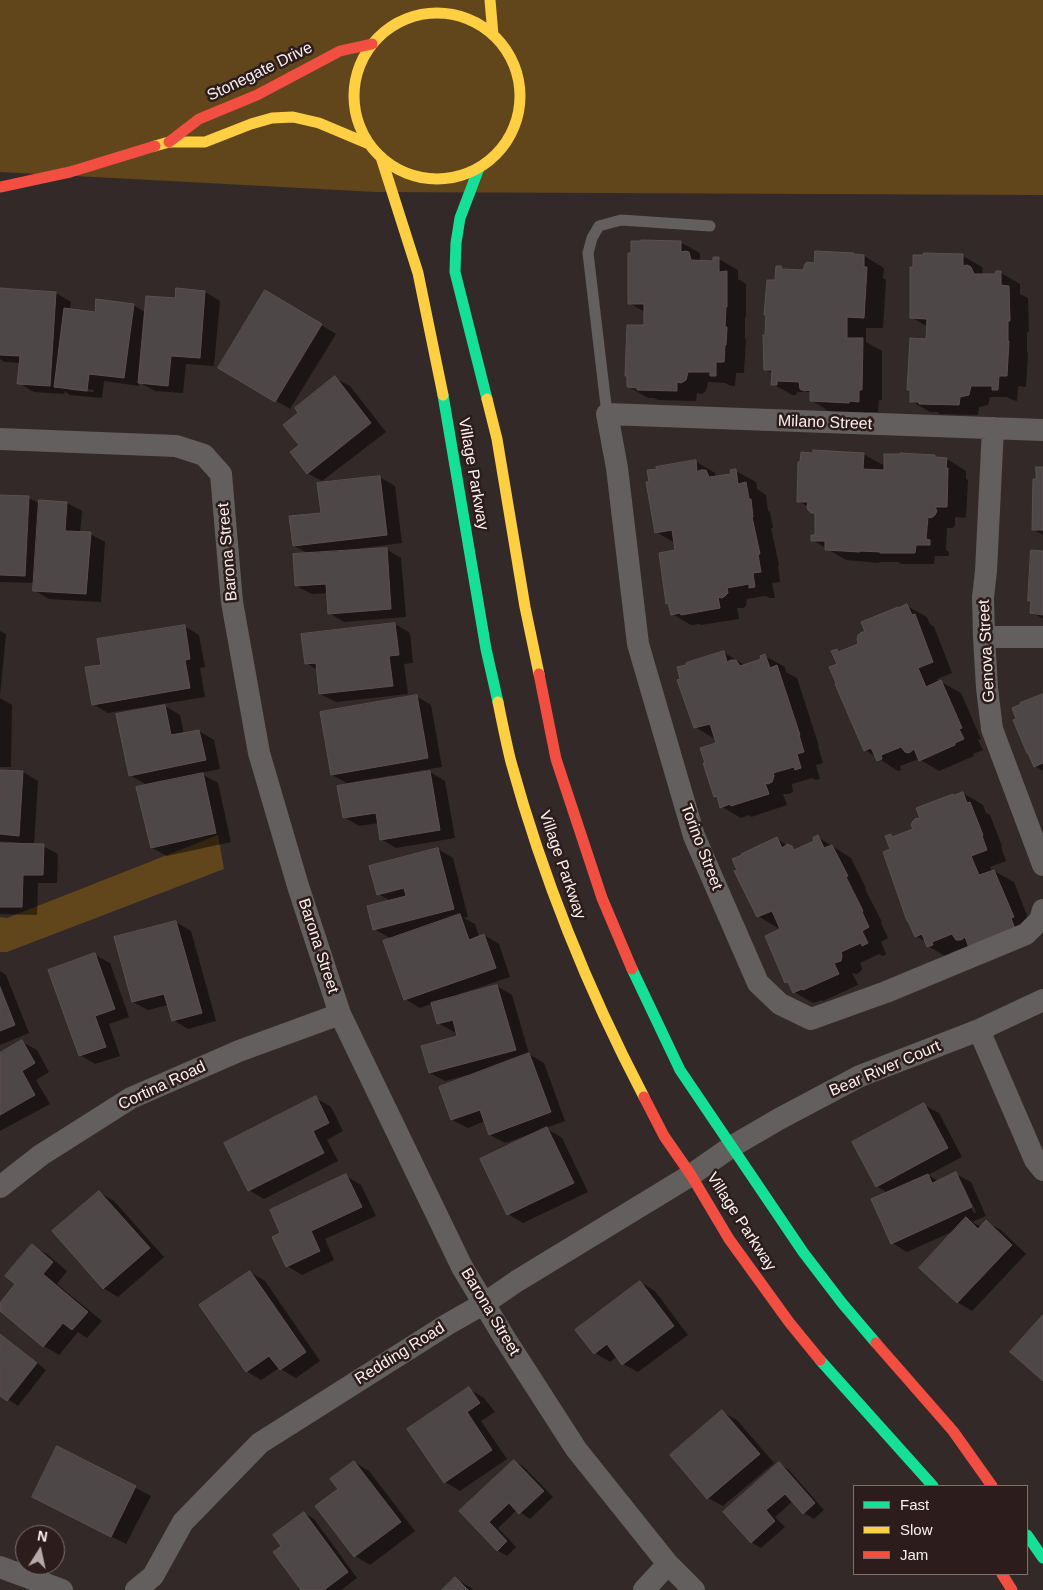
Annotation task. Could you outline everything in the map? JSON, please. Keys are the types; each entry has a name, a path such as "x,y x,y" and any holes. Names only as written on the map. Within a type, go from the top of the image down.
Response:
{"street":[{"path":"421,14 427,0"},
{"path":"490,0 493,34"},
{"path":"421,14 447,14 472,20 493,34 510,55 519,79 520,105 514,130 499,152 479,168 454,178 428,179 403,171 381,157 369,144 358,120 354,94 359,68 372,44 386,30 421,14"},
{"name":"Stonegate Drive","path":"169,142 199,119 257,95 340,51 372,44"},
{"name":"Stonegate Drive","path":"0,187 70,172 169,142 205,142 272,118 293,117 319,123 369,144"},
{"name":"Village Parkway","path":"381,157 418,273 444,401 486,649 511,761 536,843 579,961 616,1044 664,1136 698,1170 729,1239 789,1322 835,1378 932,1485"},
{"name":"Village Parkway","path":"479,168 466,199 458,226 454,250 455,272 497,439 525,606 556,759 602,898 638,984 680,1070 731,1147 842,1303 953,1431 991,1485"},
{"name":"Milano Street","path":"607,414 1043,430"},
{"name":"Torino Street","path":"607,414 616,468 638,644 694,836 758,983 780,1004 811,1019 886,992 1026,934 1040,920 1043,910"},
{"name":"Genova Street","path":"993,428 983,597 987,688 992,730 1043,864"},
{"name":"Barona Street","path":"0,439 176,446 204,455 221,474 232,602 259,753 298,886 340,1014 462,1267 504,1337 576,1449 668,1564 694,1590"},
{"path":"984,636 1043,637"},
{"name":"Bear River Court","path":"698,1170 731,1147 779,1119 860,1076 979,1030 1043,1000"},
{"name":"Cortina Road","path":"0,1187 41,1155 131,1098 239,1051 340,1014"},
{"path":"979,1030 1035,1160 1043,1170"},
{"name":"Redding Road","path":"136,1590 153,1576 183,1522 260,1443 448,1324 485,1303 698,1170"},
{"path":"1028,1536 1043,1558"},
{"path":"644,1590 668,1564"},
{"path":"0,1567 62,1590"},
{"path":"1003,1575 1012,1590"}],"lane":[{"path":"607,414 588,253 592,238 599,226 621,220 710,226"}],"shaded area":[{"path":"0,0 1043,0 1043,195 376,192 0,172"},
{"path":"218,835 224,869 7,952 0,952 0,917 7,918"}],"building":[{"path":"631,241 681,241 681,252 689,252 691,260 713,261 713,257 719,257 719,272 727,271 726,345 724,362 716,362 716,376 710,376 710,372 688,372 686,380 681,383 677,382 677,391 637,390 637,388 627,387 627,376 625,376 627,325 644,325 644,304 628,304 628,253 631,253"},
{"path":"815,251 864,255 864,267 867,267 864,318 847,317 847,338 863,338 862,390 859,390 859,402 810,401 810,390 804,391 800,389 799,382 777,381 777,385 771,385 772,370 764,370 763,335 765,335 766,315 764,315 767,280 775,280 776,266 781,266 782,269 803,270 807,262 814,263"},
{"path":"924,253 963,254 963,266 971,267 974,274 995,274 996,271 1001,271 1001,285 1009,286 1010,321 1008,321 1007,376 999,376 998,390 992,390 992,386 971,386 969,395 960,397 959,405 910,402 910,390 907,390 910,338 926,339 927,319 910,318 910,267 913,267 913,255 923,255"},
{"path":"0,288 56,292 50,386 17,384 20,356 0,355"},
{"path":"176,288 205,291 200,358 171,356 168,386 138,383 146,296 175,298"},
{"path":"265,290 322,324 275,402 218,368"},
{"path":"96,299 134,304 124,378 89,374 87,391 54,387 64,308 95,312"},
{"path":"335,376 371,423 307,474 290,452 299,445 283,425 298,413 295,408"},
{"path":"813,450 864,453 863,469 884,470 884,454 935,455 935,457 947,458 947,507 935,507 937,511 935,515 931,518 928,517 926,539 930,540 930,545 916,545 915,553 880,553 825,550 825,541 811,541 811,535 815,535 815,513 811,513 808,510 808,502 797,502 798,462 800,462 801,452 813,453"},
{"path":"696,460 697,472 706,470 709,477 731,474 730,470 736,469 738,484 746,482 749,499 751,499 761,572 753,573 755,587 749,588 749,584 727,588 728,593 725,596 722,598 718,597 720,608 671,615 668,603 666,604 659,553 675,550 672,530 655,533 646,482 649,482 647,470"},
{"path":"1036,467 1043,467 1043,530 1032,530 1033,479 1036,479"},
{"path":"380,476 387,535 293,546 289,516 321,513 317,483"},
{"path":"0,495 29,496 25,576 0,575"},
{"path":"39,500 67,502 65,531 91,532 86,594 33,591"},
{"path":"387,548 391,609 328,614 326,584 295,586 293,554"},
{"path":"1031,550 1043,551 1043,615 1030,613 1031,601 1028,601"},
{"path":"907,604 912,615 915,614 933,662 918,668 926,687 941,680 962,728 959,729 964,739 919,761 914,749 909,753 905,752 901,747 881,755 882,759 877,761 871,748 864,751 835,684 829,667 837,664 831,651 837,649 838,652 858,644 858,635 865,632 861,622"},
{"path":"395,623 399,655 389,656 393,686 319,694 316,663 305,664 301,634"},
{"path":"185,625 190,659 185,660 190,688 92,705 85,667 101,665 97,639"},
{"path":"724,651 727,662 736,660 740,666 761,659 760,656 765,654 770,668 777,665 804,752 797,754 801,768 795,770 794,767 773,773 772,782 765,783 769,794 720,808 717,796 714,797 700,748 716,743 710,724 694,728 677,680 680,679 677,667"},
{"path":"1043,694 1043,763 1034,767 1013,720 1016,719 1012,708"},
{"path":"417,695 428,758 331,775 320,712"},
{"path":"165,705 171,735 199,730 206,760 129,776 116,714"},
{"path":"0,770 23,771 19,836 0,834"},
{"path":"430,771 440,830 380,840 376,813 343,818 337,786"},
{"path":"203,773 216,833 151,848 136,787"},
{"path":"963,792 967,803 970,802 987,850 971,856 979,875 994,870 1014,917 1011,918 1015,929 969,948 965,937 961,940 956,940 952,934 932,942 933,945 927,947 922,934 915,937 907,921 883,852 890,849 885,836 891,834 892,837 913,829 911,825 913,821 916,818 920,819 916,808"},
{"path":"818,835 824,848 832,845 848,876 846,877 869,927 862,931 868,943 862,946 861,943 841,952 841,961 834,963 839,974 793,993 788,982 785,983 765,936 780,929 772,911 757,917 734,871 737,870 732,859 777,837 782,848 787,844 792,846 794,850 814,841 813,838"},
{"path":"0,843 44,844 43,875 23,875 22,907 0,907"},
{"path":"438,848 454,909 373,930 367,906 406,896 404,888 377,895 369,866"},
{"path":"460,914 469,940 484,934 496,968 404,1000 383,941"},
{"path":"176,921 202,1013 172,1021 164,994 132,1002 114,937"},
{"path":"95,953 115,1009 95,1016 106,1047 79,1056 48,970"},
{"path":"497,985 516,1050 429,1073 421,1046 457,1036 453,1020 437,1024 431,1003"},
{"path":"0,987 15,1025 0,1031"},
{"path":"22,1040 35,1063 22,1071 35,1095 0,1115 0,1053"},
{"path":"529,1053 551,1112 489,1135 480,1110 451,1120 439,1087"},
{"path":"316,1096 329,1123 313,1131 324,1153 248,1191 224,1143"},
{"path":"924,1103 948,1148 876,1187 852,1142"},
{"path":"547,1127 574,1183 507,1215 480,1159"},
{"path":"956,1172 972,1207 891,1244 871,1199 928,1174 932,1183"},
{"path":"346,1174 362,1207 311,1231 320,1251 286,1267 272,1237 280,1233 270,1210"},
{"path":"99,1191 150,1248 103,1289 52,1231"},
{"path":"966,1217 978,1229 986,1220 1012,1245 957,1303 919,1268"},
{"path":"32,1244 53,1262 43,1274 88,1312 72,1330 63,1323 43,1347 0,1311 0,1303 15,1284 5,1276"},
{"path":"250,1271 306,1352 280,1370 269,1356 246,1372 199,1305"},
{"path":"640,1281 674,1326 622,1365 607,1344 594,1354 575,1330"},
{"path":"1043,1315 1043,1381 1010,1352"},
{"path":"0,1334 37,1363 7,1401 0,1396"},
{"path":"469,1387 480,1403 467,1412 492,1450 444,1483 407,1429"},
{"path":"722,1410 760,1454 707,1499 670,1455"},
{"path":"57,1446 136,1486 111,1537 32,1497"},
{"path":"514,1460 544,1491 519,1514 509,1503 489,1522 507,1541 497,1551 459,1511"},
{"path":"354,1461 401,1522 354,1557 315,1506 338,1489 330,1479"},
{"path":"779,1462 815,1503 803,1514 785,1494 766,1510 775,1521 751,1543 723,1512"},
{"path":"304,1512 348,1572 324,1590 301,1590 273,1552 281,1546 273,1535"},
{"path":"455,1577 468,1590 442,1590"}],"traffic: fast":[{"path":"479,168 460,218 456,243 455,272 487,399"},
{"path":"443,395 486,649 498,702"},
{"path":"632,969 680,1070 803,1252 876,1343"},
{"path":"820,1360 932,1485"},
{"path":"1028,1536 1043,1558"}],"traffic: slow":[{"path":"490,0 493,35"},
{"path":"437,13 461,17 476,23 501,44 510,57 516,72 520,96 516,120 510,135 489,160 476,169 461,175 437,179 413,175 398,169 373,148 364,135 358,120 354,96 358,72 364,57 385,32 398,23 413,17 437,13"},
{"path":"155,146 169,142 205,142 272,118 293,117 319,123 369,144"},
{"path":"381,157 418,273 443,395"},
{"path":"487,399 497,439 525,607 539,674"},
{"path":"498,702 511,762 552,891 604,1016 644,1097"}],"traffic: jam":[{"path":"169,142 199,119 257,95 340,51 372,44"},
{"path":"0,187 70,172 155,146"},
{"path":"539,674 556,759 602,898 632,969"},
{"path":"644,1097 664,1136 691,1175 729,1239 789,1322 820,1360"},
{"path":"876,1343 953,1431 991,1485"},
{"path":"1003,1575 1012,1590"}]}
